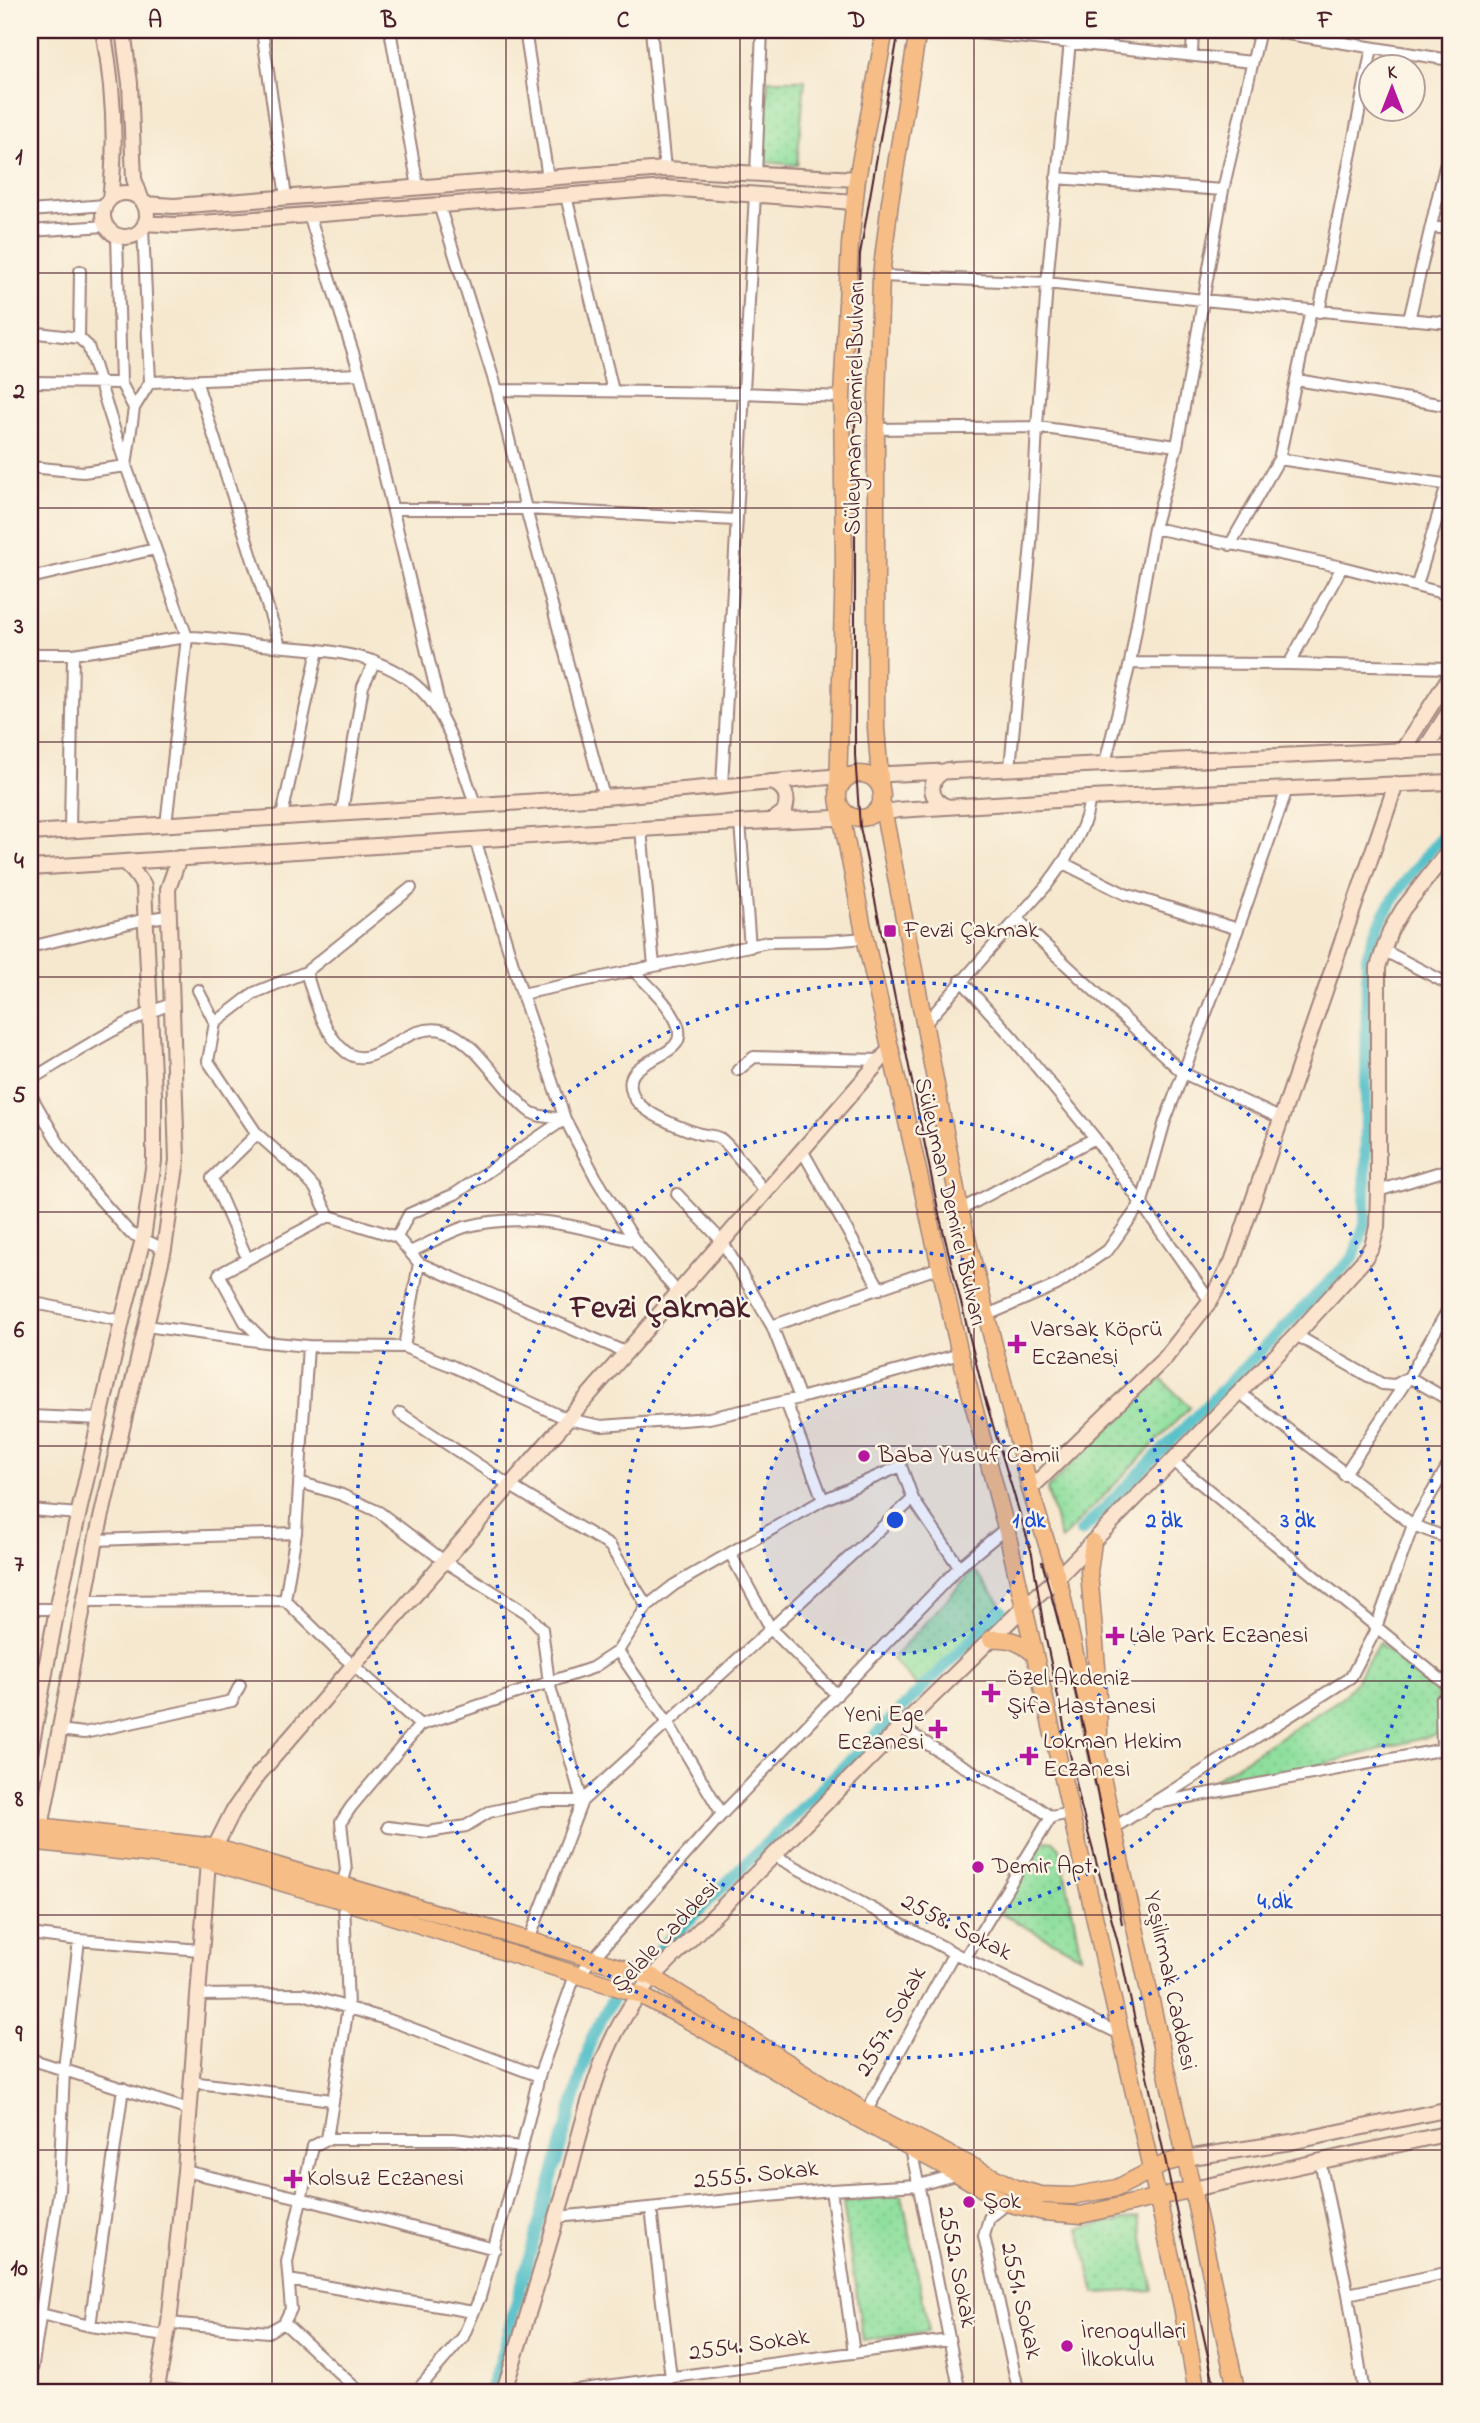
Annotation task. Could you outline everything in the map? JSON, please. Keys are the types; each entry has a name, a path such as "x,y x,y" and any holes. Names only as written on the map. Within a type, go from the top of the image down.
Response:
{"main road":[{"name":"Süleyman Demirel Bulvarı","path":"885,30 854,202 842,397 844,564 861,795 865,938 886,1054 1006,1528 1023,1608"},
{"name":"Süleyman Demirel Bulvarı","path":"918,30 881,276 876,429 876,728 861,795 923,1026 960,1210 985,1316 1030,1489 1058,1577"},
{"path":"1093,1542 1089,1572 1097,1667 1101,1773"},
{"name":"Yeşilırmak Caddesi","path":"1058,1577 1237,2393"},
{"path":"1023,1608 1158,2196 1182,2306 1197,2393"},
{"path":"991,1639 1007,1638 1023,1643 1033,1653"},
{"path":"35,1826 211,1854 343,1893 529,1940 653,1977 866,2112 1015,2188 1041,2195 1072,2196 1117,2188 1166,2163 1185,2158"},
{"path":"30,1841 211,1854"},
{"path":"343,1893 638,1994 1006,2203 1044,2212 1081,2215 1193,2189"}],"street":[{"path":"103,30 112,113 112,183 103,219 111,231 121,383 134,408"},
{"path":"123,30 130,83 134,178 147,215 144,226 150,382 134,408 126,466"},
{"path":"262,30 286,197"},
{"path":"390,30 418,187"},
{"path":"525,30 548,178"},
{"path":"651,30 665,169"},
{"path":"756,175 762,30"},
{"path":"949,30 1252,62"},
{"path":"1010,768 1031,544 1047,283 1071,30"},
{"path":"1192,54 1193,30"},
{"path":"1105,763 1130,663 1154,528 1177,446 1223,190 1252,62 1262,30 1450,60"},
{"path":"1230,545 1279,459 1315,311 1372,48"},
{"path":"1409,320 1450,145"},
{"path":"30,211 108,202 123,193 137,197 143,203 174,206 665,169 857,179"},
{"path":"1056,178 1223,190"},
{"path":"30,231 111,231 131,236 144,226 666,188 854,202"},
{"path":"722,785 755,194"},
{"path":"566,196 613,391"},
{"path":"439,205 497,390 526,509 604,797"},
{"path":"309,215 360,374 442,718 476,806"},
{"path":"1431,227 1450,229"},
{"path":"79,338 80,271"},
{"path":"881,276 1047,283 1450,323"},
{"path":"30,332 79,338 88,346 126,466 187,637 166,825"},
{"path":"150,382 360,374"},
{"path":"196,380 281,646"},
{"path":"1297,380 1450,406"},
{"path":"30,382 121,383"},
{"path":"497,390 842,397"},
{"path":"876,429 1037,427 1177,446"},
{"path":"1279,459 1449,485 1417,585"},
{"path":"30,467 83,472 126,466"},
{"path":"393,509 526,509 735,520"},
{"path":"1154,528 1342,568 1450,595"},
{"path":"30,578 155,549"},
{"path":"1289,664 1342,568"},
{"path":"30,654 74,654 187,637 211,637 345,653 375,661 399,673 423,691 442,718"},
{"path":"282,816 318,650"},
{"path":"70,830 74,654"},
{"path":"342,812 363,686 375,661"},
{"path":"1130,663 1450,668"},
{"path":"1402,751 1450,676"},
{"path":"1425,749 1450,711"},
{"path":"30,868 768,821 949,770 1450,748"},
{"path":"949,770 938,774 932,785 934,797 949,807"},
{"path":"765,782 777,784 782,788 787,800 787,806 780,817 768,821"},
{"path":"30,833 342,812 476,806 765,782 949,807 1450,782"},
{"path":"1030,1489 1166,1357 1210,1301 1232,1262 1396,784"},
{"path":"985,1316 1057,1286 1108,1250 1142,1202 1165,1121 1238,929 1287,789"},
{"path":"923,1026 1063,863 1089,811 1089,798"},
{"path":"740,823 750,947"},
{"path":"641,829 654,966"},
{"path":"475,839 522,994 565,1119 596,1178 635,1241 677,1292"},
{"name":"Şelale Caddesi","path":"503,2393 532,2307 594,2085 611,2037 638,1994 901,1727 1093,1542 1296,1335 1363,1261 1372,1246 1377,1227 1378,967 1390,931 1402,909 1450,849"},
{"path":"35,1826 59,1730 96,1540 164,1249 177,1160 168,890 179,858"},
{"path":"30,1753 57,1609 143,1239 153,1161 154,1094 144,886 124,862"},
{"path":"1063,863 1125,894 1238,929"},
{"path":"215,1023 254,993 306,972 411,888"},
{"path":"30,947 169,916"},
{"path":"1017,919 1183,1073 1282,1119"},
{"path":"522,994 768,942 865,938"},
{"path":"1383,950 1450,985"},
{"path":"633,970 661,999 678,1028 678,1037 670,1051 642,1063 636,1069 631,1085 639,1106 699,1133 720,1138 765,1192"},
{"path":"306,972 317,1009 339,1046 349,1054 362,1057 380,1053 415,1031 445,1031 465,1043 531,1113 565,1119"},
{"path":"961,980 1013,1038 1095,1138 1210,1301"},
{"path":"198,990 215,1023 208,1061 257,1134 300,1171 315,1188 329,1216"},
{"path":"30,1080 150,1012 172,1004"},
{"path":"738,1070 754,1057 886,1054"},
{"path":"195,2393 157,2391 168,2330 185,2171 200,1950 211,1854 233,1811 258,1775 886,1054"},
{"path":"30,1094 58,1142 92,1190 130,1233 164,1249"},
{"path":"397,1237 409,1214 455,1194 565,1119"},
{"path":"247,1258 212,1178 257,1134"},
{"path":"960,1210 1095,1138"},
{"path":"802,1150 880,1289"},
{"path":"1377,1191 1450,1169"},
{"path":"677,1194 722,1241 772,1326 800,1398"},
{"path":"265,1342 245,1322 219,1274 329,1216 397,1237 419,1263 625,1352"},
{"path":"410,1252 462,1228 495,1221 531,1219 572,1225 635,1241"},
{"path":"404,1347 419,1263"},
{"path":"772,1326 940,1267"},
{"path":"30,1302 146,1326 265,1342 308,1346 404,1347 567,1419 602,1426 709,1419 786,1402 960,1354"},
{"path":"1344,1475 1409,1377 1450,1306"},
{"path":"1296,1335 1382,1384 1395,1385 1409,1377"},
{"path":"285,1600 296,1533 308,1346"},
{"path":"1409,1377 1450,1401"},
{"path":"1240,1393 1344,1475 1413,1525 1450,1539"},
{"path":"786,1402 823,1500"},
{"path":"400,1413 509,1485 610,1546 647,1606"},
{"path":"30,1416 101,1419"},
{"path":"1173,1461 1450,1687"},
{"path":"1112,1829 1351,1677 1376,1628 1413,1525 1450,1462"},
{"path":"327,2140 348,2007 343,1893 346,1870 341,1822 421,1725 592,1668 618,1651 647,1606 674,1585 823,1500 901,1466 913,1499 959,1567"},
{"path":"299,1482 342,1495 379,1512 444,1561 527,1613 542,1629 549,1683 582,1801"},
{"path":"529,1940 582,1801 913,1499"},
{"path":"30,1510 79,1514"},
{"path":"415,2393 463,2337 474,2312 495,2249 539,2076 573,1981 722,1814 959,1567 1006,1528"},
{"path":"96,1540 296,1533"},
{"path":"730,1553 771,1629 837,1695"},
{"path":"83,1601 285,1600 353,1666 421,1725"},
{"path":"30,1609 57,1609"},
{"path":"618,1651 668,1723 722,1814"},
{"path":"59,1730 84,1733 232,1700 240,1685"},
{"path":"1151,1805 1446,1749 1441,1700"},
{"path":"901,1727 1051,1817 1071,1813"},
{"path":"388,1827 428,1832 466,1826 489,1812 541,1801 582,1801"},
{"name":"2557. Sokak","path":"866,2112 959,1955 1051,1817"},
{"name":"2558. Sokak","path":"775,1856 959,1955 1120,2034"},
{"path":"30,1934 200,1950"},
{"path":"30,2384 35,2314 59,2191 64,2069 79,1940"},
{"path":"197,1995 303,1994 392,2021 539,2076"},
{"path":"30,2059 189,2110"},
{"path":"191,2082 332,2101"},
{"path":"90,2326 123,2088"},
{"path":"1185,2158 1291,2142 1450,2109"},
{"path":"1193,2189 1450,2133"},
{"path":"35,2314 90,2326 268,2332 284,2323 291,2309 287,2262 313,2146 327,2140 454,2139 522,2147"},
{"name":"2552. Sokak","path":"911,2148 960,2393"},
{"path":"1320,2161 1348,2294 1364,2393"},
{"path":"185,2171 495,2249"},
{"name":"2555. Sokak","path":"557,2217 831,2190 919,2185 958,2174"},
{"name":"2551. Sokak","path":"1015,2188 1013,2199 989,2218 984,2236 1019,2393"},
{"path":"831,2190 854,2353"},
{"path":"651,2208 671,2378"},
{"path":"1348,2294 1450,2272"},
{"path":"289,2280 474,2312"},
{"path":"284,2323 361,2393"},
{"name":"2554. Sokak","path":"555,2393 948,2340"}],"green space":[{"path":"768,80 805,80 797,165 765,162"},
{"path":"1157,1375 1190,1407 1061,1540 1047,1489"},
{"path":"974,1570 1001,1604 918,1687 892,1659"},
{"path":"1379,1643 1437,1690 1438,1734 1211,1794 1204,1786 1343,1697"},
{"path":"1054,1842 1060,1848 1081,1956 999,1913 1037,1843"},
{"path":"902,2195 929,2331 863,2341 843,2202"},
{"path":"1139,2217 1153,2290 1095,2293 1079,2228"}],"waterway":[{"path":"1081,1532 1353,1258 1365,1224 1367,957 1373,938 1391,903 1450,827"},
{"path":"642,1967 1001,1610"},
{"path":"489,2393 592,2037 612,2000"}],"tram line":[{"path":"899,30 860,254 855,412 855,755 860,827 939,1214 985,1399 1032,1554 1045,1635 1081,1806 1119,1947 1216,2393"},
{"path":"1042,1562 1087,1742 1122,1924"}],"place":[{"name":"Fevzi Çakmak","path":"890,931"},
{"name":"Varsak Köprü Eczanesi","path":"1017,1344"},
{"name":"Baba Yusuf Camii","path":"864,1456"},
{"name":"Lale Park Eczanesi","path":"1115,1636"},
{"name":"Özel Akdeniz Şifa Hastanesi","path":"991,1693"},
{"name":"Yeni Ege Eczanesi","path":"938,1729"},
{"name":"Lokman Hekim Eczanesi","path":"1029,1756"},
{"name":"Demir Apt.","path":"978,1867"},
{"name":"Kolsuz Eczanesi","path":"293,2179"},
{"name":"Şok","path":"969,2202"},
{"name":"İrenogullari İlkokulu","path":"1067,2346"}],"district":[{"name":"Fevzi Çakmak","path":"660,1309"}]}
